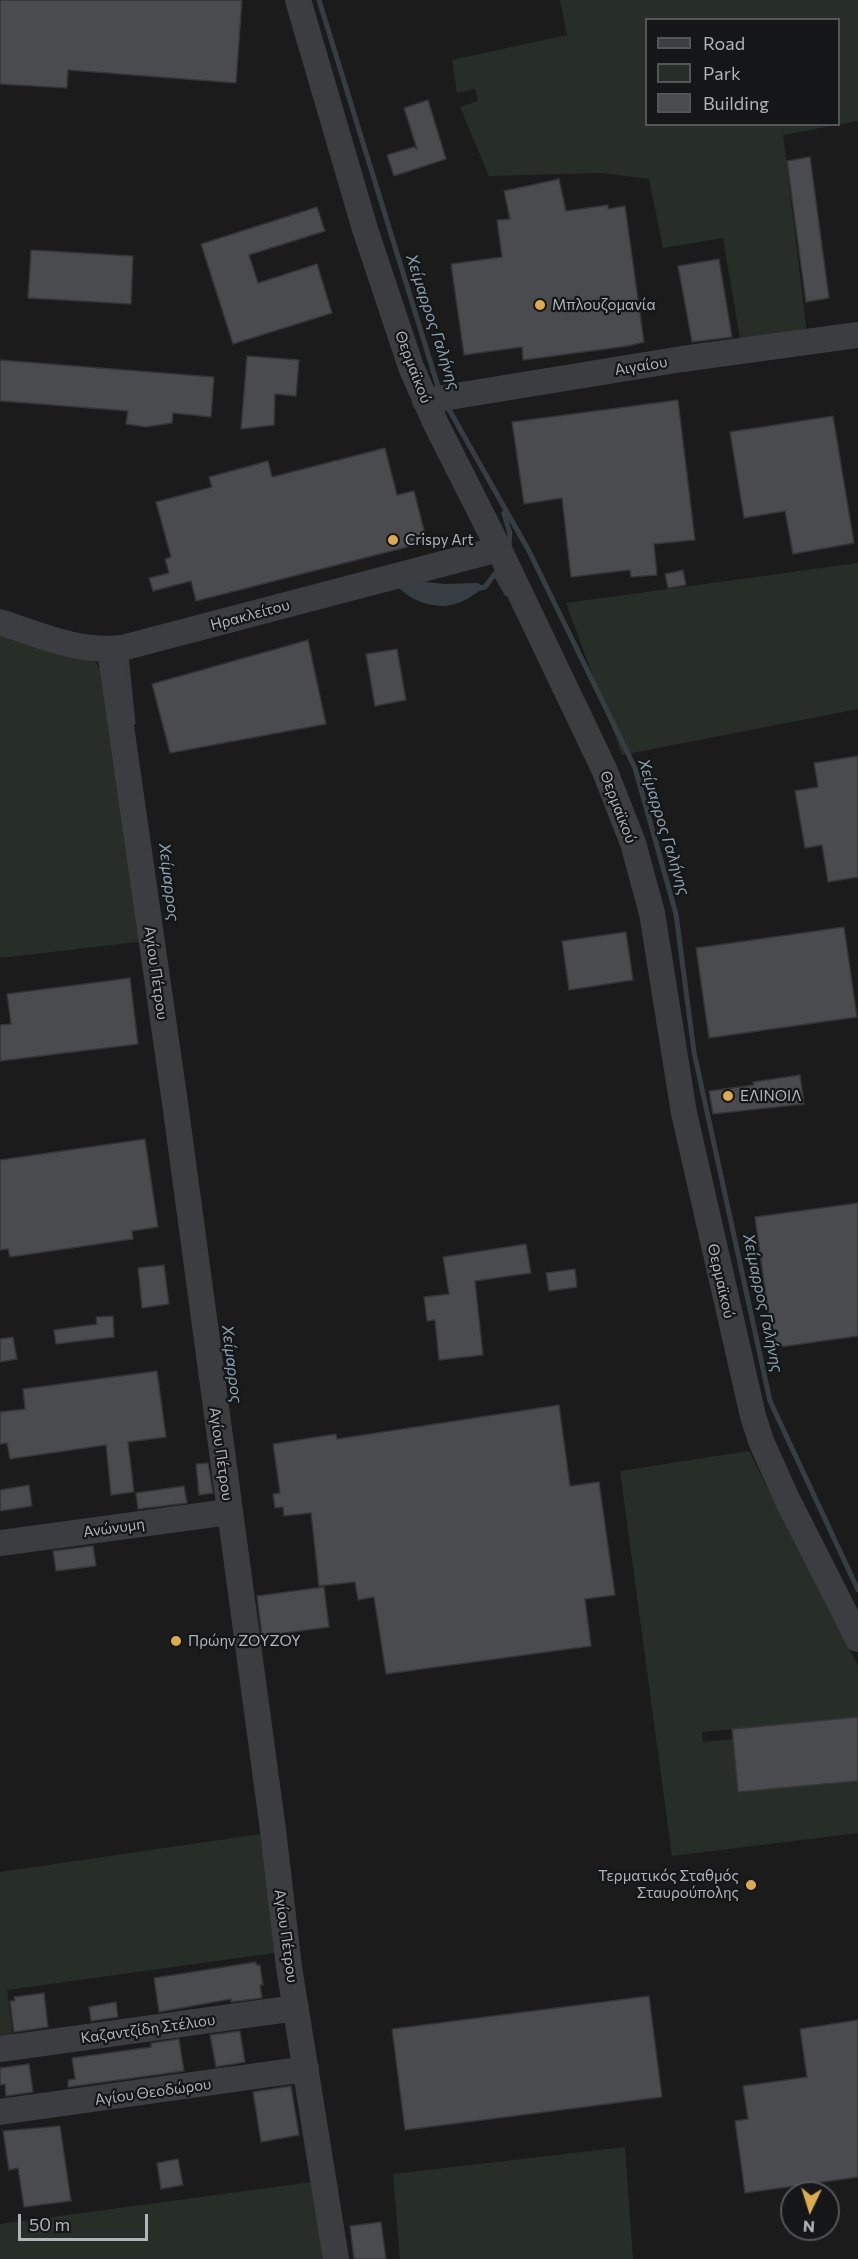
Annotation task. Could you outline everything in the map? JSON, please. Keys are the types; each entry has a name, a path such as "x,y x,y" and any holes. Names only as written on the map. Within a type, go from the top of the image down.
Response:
{"street":[{"name":"Θερμαϊκού","path":"298,0 365,229 400,336 425,401 499,549 604,769 633,843 652,913 674,1059 694,1162 753,1416 761,1441 787,1498 858,1639"},
{"name":"Αιγαίου","path":"425,401 682,359 858,335"},
{"name":"Ηρακλείτου","path":"0,622 68,644 110,649 133,646 499,549"},
{"name":"Αγίου Πέτρου","path":"110,649 167,1046 296,2008 336,2259"},
{"name":"Ανώνυμη","path":"0,1543 229,1512"},
{"name":"Καζαντζίδη Στέλιου","path":"0,2049 296,2008"},
{"name":"Αγίου Θεοδώρου","path":"0,2112 306,2069"}],"green space":[{"path":"560,0 858,0 858,121 840,124 840,18 645,18 645,126 831,126 783,135 807,334 741,344 723,238 663,248 649,179 601,173 489,176 460,107 478,101 475,89 457,93 452,60 567,35"},
{"path":"858,563 858,709 622,755 566,603"},
{"path":"0,634 90,658 102,672 146,941 0,958"},
{"path":"749,1451 858,1665 858,1717 702,1732 703,1742 733,1739 739,1792 858,1781 858,1833 672,1856 620,1471"},
{"path":"267,1833 281,1952 7,1990 13,2036 0,2038 0,1872"},
{"path":"625,2147 633,2259 400,2259 393,2174"},
{"path":"312,2182 323,2259 0,2259 0,2224"}],"shaded area":[{"path":"419,581 444,584 477,583 485,587 459,603 440,606 416,600 397,586"}],"building":[{"path":"0,0 242,0 236,83 68,70 67,88 0,84"},
{"path":"428,100 446,159 394,176 387,155 414,147 417,149 404,108"},
{"path":"810,157 829,298 806,302 787,161"},
{"name":"Μπλουζομανία","path":"559,179 566,211 608,205 608,209 625,206 644,342 523,360 522,347 464,355 451,264 502,257 497,220 510,219 504,191"},
{"path":"317,207 325,231 249,255 258,283 317,264 332,313 233,344 201,244"},
{"path":"31,250 133,256 131,304 28,298"},
{"path":"719,259 732,337 692,342 678,266"},
{"path":"247,356 299,360 296,396 275,394 274,425 241,429"},
{"path":"0,360 214,377 211,417 173,413 172,423 146,427 126,424 128,411 0,401"},
{"path":"678,400 695,540 654,544 657,575 631,577 630,570 571,577 562,498 524,504 512,422"},
{"path":"833,416 854,543 793,554 785,511 744,518 730,432"},
{"path":"385,448 397,495 414,491 427,542 196,601 191,581 153,591 149,578 169,573 165,559 171,557 156,502 212,487 209,477 268,461 272,477"},
{"path":"683,570 686,585 668,588 665,574"},
{"path":"308,640 326,724 170,753 152,684"},
{"path":"397,649 406,700 375,706 366,654"},
{"path":"858,756 858,877 828,882 822,845 805,848 795,791 818,787 814,763"},
{"path":"844,927 857,1017 709,1038 696,948"},
{"path":"626,932 633,980 569,990 562,941"},
{"path":"130,978 138,1044 0,1061 0,1025 11,1024 7,994"},
{"path":"800,1075 804,1104 713,1114 709,1091 754,1085 753,1082"},
{"path":"145,1139 158,1227 132,1231 133,1239 10,1257 8,1249 0,1250 0,1160"},
{"path":"858,1203 858,1336 773,1348 755,1217"},
{"path":"526,1244 531,1273 475,1281 483,1355 439,1360 435,1320 427,1321 424,1297 449,1294 443,1257"},
{"path":"164,1265 169,1304 142,1308 138,1268"},
{"path":"575,1269 577,1287 549,1291 546,1273"},
{"path":"113,1316 114,1337 56,1344 54,1330 97,1324 96,1317"},
{"path":"13,1337 17,1359 0,1362 0,1339"},
{"path":"157,1371 166,1437 128,1442 134,1492 111,1495 106,1445 10,1459 7,1443 0,1444 0,1412 25,1409 23,1389"},
{"path":"559,1405 570,1486 599,1482 615,1595 585,1599 591,1646 386,1674 374,1597 358,1600 355,1582 319,1586 311,1513 284,1516 283,1507 275,1508 273,1494 280,1493 273,1444 336,1434 337,1439"},
{"path":"208,1463 213,1493 199,1495 196,1464"},
{"path":"29,1485 32,1506 0,1511 0,1490"},
{"path":"184,1486 187,1503 138,1509 136,1493"},
{"path":"93,1546 96,1566 56,1571 53,1551"},
{"path":"324,1587 329,1627 262,1636 257,1596"},
{"path":"858,1717 858,1781 738,1792 732,1729"},
{"path":"256,1962 256,1965 260,1965 262,1998 231,2002 231,1999 159,2012 154,1978"},
{"path":"44,1993 48,2027 14,2032 10,2001 15,2001 14,1997"},
{"path":"649,1996 662,2097 405,2130 392,2029"},
{"path":"116,2002 118,2017 91,2021 89,2007"},
{"path":"858,2020 858,2177 830,2181 780,2181 780,2188 745,2193 735,2121 748,2119 743,2086 807,2077 800,2029"},
{"path":"240,2031 245,2062 216,2067 210,2035"},
{"path":"179,2039 184,2071 68,2087 68,2080 75,2079 72,2058 151,2047 151,2043"},
{"path":"29,2064 33,2092 6,2096 5,2084 0,2085 0,2068"},
{"path":"291,2086 299,2135 261,2142 253,2092"},
{"path":"60,2126 71,2201 24,2207 18,2168 9,2170 3,2131"},
{"path":"178,2159 183,2185 161,2189 157,2163"},
{"path":"381,2222 386,2259 354,2259 350,2226"}],"waterway":[{"name":"Χείμαρρος Γαλήνης","path":"319,0 440,393"},
{"name":"Χείμαρρος Γαλήνης","path":"447,406 529,551 635,768 676,914 694,1052 770,1401 858,1590"},
{"name":"Χείμαρρος","path":"504,513 510,534 509,545"},
{"name":"Χείμαρρος","path":"480,588 485,587 500,567"},
{"name":"Χείμαρρος Γαλήνης","path":"496,575 507,594"},
{"name":"Χείμαρρος","path":"126,655 133,723"}],"place":[{"name":"Μπλουζομανία","path":"540,305"},
{"name":"Crispy Art","path":"393,540"},
{"name":"ΕΛΙΝΟΙΛ","path":"728,1096"},
{"name":"Πρώην ΖΟΥΖΟΥ","path":"176,1641"},
{"name":"Τερματικός Σταθμός Σταυρούπολης","path":"751,1885"}]}
